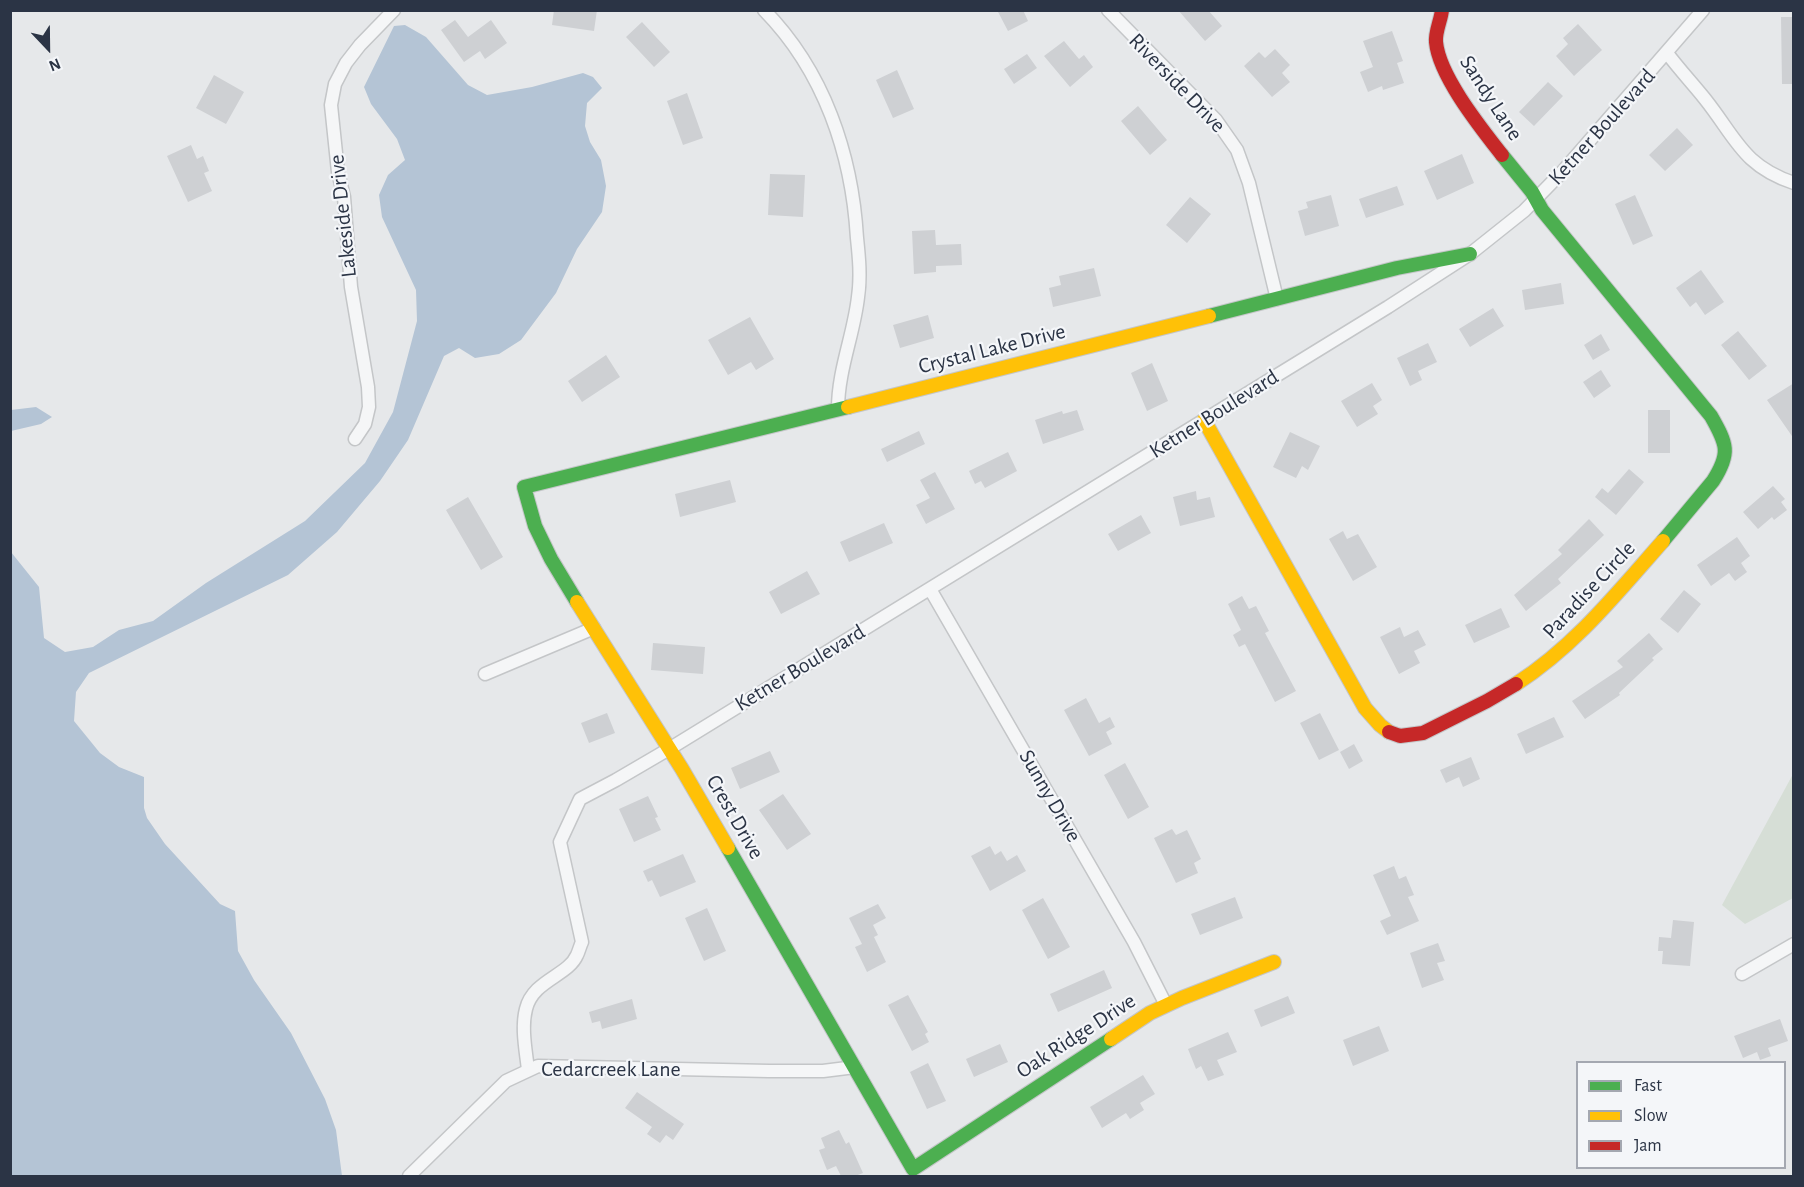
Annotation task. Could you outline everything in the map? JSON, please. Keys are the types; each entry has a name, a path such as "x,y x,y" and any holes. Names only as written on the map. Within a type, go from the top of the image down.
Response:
{"street":[{"name":"Lakeside Drive","path":"355,439 365,424 369,407 368,387 351,287 344,197 338,172 331,105 335,84 346,63 394,10"},
{"path":"764,10 792,43 819,88 842,144 852,184 859,260 858,296 843,369 838,409"},
{"name":"Riverside Drive","path":"1108,10 1227,134 1249,183 1277,299"},
{"name":"Sandy Lane","path":"1442,10 1436,42 1447,74 1487,134 1532,192 1535,200"},
{"name":"Ketner Boulevard","path":"528,1070 525,1032 528,1003 544,982 567,967 577,957 582,942 560,842 580,799 669,749 1388,307 1470,254 1503,230 1564,170 1703,10"},
{"path":"1667,53 1752,161 1765,171 1794,183"},
{"name":"Paradise Circle","path":"1204,420 1365,708 1385,730 1398,736 1414,735 1431,729 1521,681 1564,650 1613,600 1713,481 1723,466 1727,454 1726,442 1712,416 1535,200"},
{"name":"Crystal Lake Drive","path":"524,487 1397,268 1470,254"},
{"name":"Crest Drive","path":"524,487 535,526 552,559 730,851 913,1169"},
{"name":"Sunny Drive","path":"930,589 1134,942 1166,1005"},
{"path":"485,674 594,628"},
{"path":"1742,974 1794,944"},
{"name":"Oak Ridge Drive","path":"913,1169 994,1114 1166,1005 1274,962"},
{"name":"Cedarcreek Lane","path":"410,1176 506,1081 538,1066 769,1071 823,1071 855,1067"}],"shaded area":[{"path":"1793,774 1793,898 1745,924 1722,905"}],"water":[{"path":"405,25 426,37 468,85 487,95 532,87 583,73 593,77 602,88 587,103 585,126 590,142 601,160 606,186 602,212 577,249 556,293 521,340 499,354 475,358 459,348 444,356 408,440 380,481 337,532 288,575 89,673 76,692 74,721 100,753 119,767 144,777 144,808 147,818 165,844 220,904 235,911 238,951 254,980 291,1033 325,1099 336,1130 342,1176 11,1176 11,552 39,587 44,638 65,652 93,647 119,630 153,621 206,583 305,521 365,463 393,412 417,321 416,290 382,217 379,195 388,175 405,160 397,139 371,104 364,87 394,26"},
{"path":"36,407 52,417 41,424 11,431 11,410"}],"building":[{"path":"554,10 597,10 594,31 552,25"},
{"path":"997,10 1023,10 1028,21 1008,31"},
{"path":"1178,10 1208,10 1222,26 1205,41"},
{"path":"1781,17 1794,17 1794,84 1782,84"},
{"path":"455,20 468,37 491,20 507,43 485,59 480,51 464,62 441,30"},
{"path":"642,22 670,52 654,67 626,37"},
{"path":"1578,24 1602,50 1574,76 1556,56 1568,44 1563,38"},
{"path":"1392,31 1403,61 1397,63 1404,83 1383,90 1382,86 1368,92 1360,72 1373,67 1363,41"},
{"path":"1064,41 1079,59 1084,55 1093,67 1070,87 1044,56"},
{"path":"1275,49 1290,65 1282,73 1290,82 1272,97 1244,66 1259,52 1265,58"},
{"path":"1027,54 1037,68 1014,84 1004,69"},
{"path":"897,70 914,109 893,118 876,80"},
{"path":"214,75 244,92 226,124 196,108"},
{"path":"1548,82 1563,96 1534,126 1519,112"},
{"path":"687,93 703,138 683,145 667,101"},
{"path":"1138,106 1167,140 1150,155 1121,121"},
{"path":"1677,128 1693,145 1665,171 1649,155"},
{"path":"191,145 197,159 203,156 209,171 204,173 212,191 188,202 167,156"},
{"path":"1462,154 1474,183 1437,200 1424,171"},
{"path":"770,174 805,175 803,217 768,215"},
{"path":"1397,186 1404,205 1366,218 1359,199"},
{"path":"1331,195 1339,226 1305,236 1298,211 1308,208 1306,202"},
{"path":"1635,195 1653,236 1633,245 1615,204"},
{"path":"1190,197 1211,214 1187,243 1166,225"},
{"path":"935,230 936,245 961,244 962,265 936,266 936,272 914,274 912,231"},
{"path":"1094,268 1101,296 1053,307 1049,288 1061,285 1059,276"},
{"path":"1701,270 1724,302 1705,315 1696,302 1690,307 1676,288"},
{"path":"1561,283 1564,304 1525,310 1522,290"},
{"path":"1493,308 1504,326 1470,347 1459,329"},
{"path":"928,315 934,338 900,348 893,325"},
{"path":"750,317 774,359 756,370 751,362 728,375 708,340"},
{"path":"1738,331 1767,366 1749,380 1721,345"},
{"path":"1601,334 1610,350 1593,360 1584,345"},
{"path":"1428,343 1437,362 1418,371 1422,380 1410,386 1397,358"},
{"path":"606,355 620,377 582,402 568,381"},
{"path":"1152,363 1168,401 1147,411 1131,373"},
{"path":"1601,370 1611,386 1594,398 1583,382"},
{"path":"1372,383 1382,400 1373,406 1378,414 1357,427 1341,401"},
{"path":"1794,383 1794,439 1767,400"},
{"path":"1077,410 1084,430 1043,444 1035,420 1062,411 1063,414"},
{"path":"1648,410 1670,410 1670,453 1648,453"},
{"path":"919,431 925,444 887,462 881,449"},
{"path":"1290,432 1320,446 1308,470 1302,466 1296,478 1273,467"},
{"path":"1008,452 1017,471 985,488 981,481 975,484 969,471"},
{"path":"1629,469 1644,482 1616,515 1595,497 1602,488 1608,493"},
{"path":"935,472 955,509 926,524 916,505 930,498 920,480"},
{"path":"730,480 736,502 680,517 675,494"},
{"path":"1773,486 1785,499 1781,502 1787,510 1774,520 1772,517 1758,529 1743,512"},
{"path":"1196,491 1197,500 1210,497 1215,517 1180,526 1173,497"},
{"path":"468,497 503,557 481,570 446,510"},
{"path":"1141,515 1151,533 1118,551 1108,534"},
{"path":"1589,519 1604,535 1558,579 1561,583 1526,611 1514,595 1562,554 1558,550"},
{"path":"884,523 893,543 849,562 840,542"},
{"path":"1343,531 1347,539 1358,534 1377,567 1353,581 1329,539"},
{"path":"1737,537 1750,556 1741,563 1747,572 1735,581 1729,573 1711,586 1697,565"},
{"path":"807,571 820,594 781,614 769,592"},
{"path":"1684,590 1701,604 1678,633 1660,619"},
{"path":"1242,596 1249,609 1256,606 1269,631 1265,633 1296,691 1275,702 1245,644 1239,647 1233,635 1241,630 1228,604"},
{"path":"1501,608 1510,627 1474,643 1465,625"},
{"path":"1400,627 1404,637 1418,630 1426,645 1414,651 1420,663 1399,674 1380,637"},
{"path":"1649,633 1663,649 1619,693 1620,695 1585,719 1572,701 1623,667 1617,661"},
{"path":"653,643 705,647 703,674 651,670"},
{"path":"1086,698 1099,723 1110,717 1115,727 1106,732 1112,744 1089,756 1064,710"},
{"path":"607,713 615,733 589,743 581,723"},
{"path":"1320,713 1339,750 1319,760 1300,723"},
{"path":"1554,717 1564,737 1526,754 1517,734"},
{"path":"1354,744 1363,761 1349,769 1340,752"},
{"path":"770,751 780,772 740,789 731,768"},
{"path":"1471,757 1480,779 1463,787 1459,777 1446,783 1440,770"},
{"path":"1125,763 1149,807 1128,819 1104,775"},
{"path":"783,794 811,834 787,850 759,810"},
{"path":"648,796 658,817 655,818 661,830 634,842 619,809"},
{"path":"1172,829 1176,835 1187,830 1201,859 1194,863 1198,873 1176,883 1154,838"},
{"path":"990,846 995,855 1001,851 1007,861 1017,855 1026,871 990,891 971,856"},
{"path":"683,854 696,882 660,897 652,880 648,882 643,871"},
{"path":"1394,866 1399,879 1406,876 1414,895 1408,897 1419,921 1387,935 1380,921 1391,916 1373,875"},
{"path":"1235,897 1243,918 1200,935 1191,914"},
{"path":"1043,898 1070,947 1048,959 1022,910"},
{"path":"878,904 886,918 873,925 878,935 874,937 886,962 867,972 855,947 862,944 849,918"},
{"path":"707,908 726,951 704,961 685,918"},
{"path":"1673,920 1694,922 1690,966 1662,964 1663,951 1658,951 1659,937 1671,938"},
{"path":"1438,943 1445,961 1437,963 1444,980 1422,988 1410,953"},
{"path":"1104,970 1112,988 1058,1012 1050,994"},
{"path":"908,995 928,1032 925,1034 929,1042 912,1051 888,1005"},
{"path":"1288,996 1295,1013 1261,1027 1254,1010"},
{"path":"632,999 637,1019 602,1029 600,1021 592,1023 589,1012"},
{"path":"1780,1019 1788,1041 1768,1048 1771,1056 1760,1060 1757,1052 1743,1058 1734,1036"},
{"path":"1379,1026 1389,1051 1353,1066 1343,1040"},
{"path":"1228,1032 1237,1052 1217,1060 1224,1075 1208,1081 1201,1066 1196,1069 1188,1049"},
{"path":"1000,1044 1008,1062 974,1077 966,1059"},
{"path":"928,1063 946,1101 927,1109 910,1072"},
{"path":"1143,1075 1155,1094 1140,1103 1144,1110 1130,1119 1126,1113 1102,1128 1090,1107"},
{"path":"637,1092 684,1124 673,1140 666,1135 660,1143 647,1134 652,1127 625,1108"},
{"path":"839,1130 846,1144 849,1142 863,1173 855,1176 841,1176 836,1166 827,1170 819,1150 825,1148 821,1138"}],"traffic: fast":[{"path":"1502,155 1532,192 1542,210 1711,416 1721,434 1725,448 1723,463 1719,471 1663,541"},
{"path":"1209,316 1397,268 1470,254"},
{"path":"577,602 551,559 535,526 524,487 848,407"},
{"path":"728,848 913,1169 1111,1039"}],"traffic: slow":[{"path":"848,407 1209,316"},
{"path":"1204,420 1365,708 1389,732"},
{"path":"1516,684 1576,636 1663,541"},
{"path":"577,602 682,769 728,848"},
{"path":"1111,1039 1150,1013 1274,962"}],"traffic: jam":[{"path":"1442,10 1436,34 1439,56 1462,101 1502,155"},
{"path":"1389,732 1400,736 1423,733 1516,684"}]}
